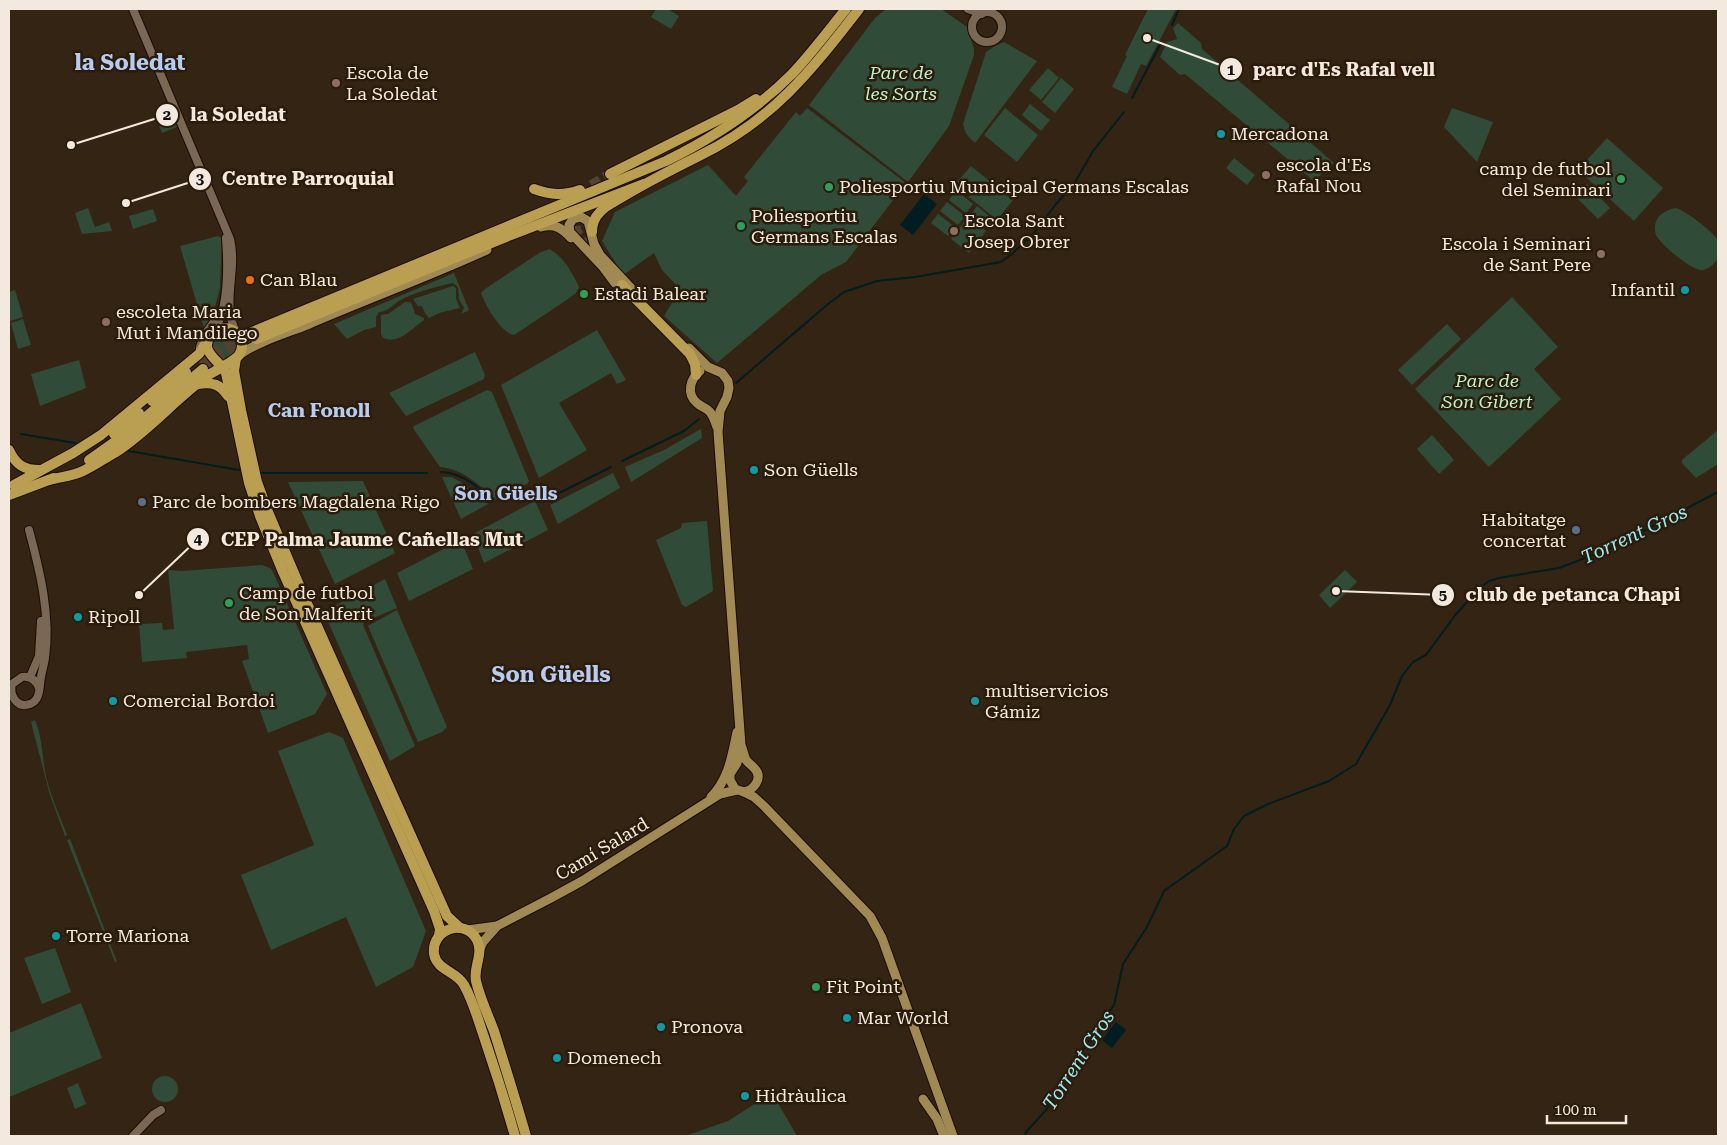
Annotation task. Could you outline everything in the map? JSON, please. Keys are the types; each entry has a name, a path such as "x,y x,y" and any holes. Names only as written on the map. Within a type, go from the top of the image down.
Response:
{"highway":[{"path":"644,184 254,336 666,161 718,134 752,110 792,74 846,9"},
{"path":"592,232 595,219 604,208 644,184 716,147 745,130 766,114 800,82 859,9"},
{"path":"610,174 738,110 792,74"},
{"path":"534,189 554,195 565,194 620,180"},
{"path":"470,236 593,187"},
{"path":"542,227 604,198"},
{"path":"619,284 690,354 695,364 694,378"},
{"path":"9,495 49,480 81,472 130,442 197,384 228,361 242,345 238,334 226,328 218,329 210,337 197,363 112,445 49,480"},
{"path":"210,337 208,352 228,361 234,371 257,482 305,599 447,916 476,938 480,949 476,963 476,983 501,1054 526,1136"},
{"path":"228,361 227,375 231,402 245,465 260,516 283,572 434,911 440,929 440,936 434,949 436,959 442,968 462,981 466,989 494,1067 515,1136"},
{"path":"11,486 73,453 101,435 197,363"},
{"path":"11,486 54,469 92,449 127,424 197,363"},
{"path":"197,384 209,382 217,384 231,402"},
{"path":"9,450 21,467 29,470 41,470"},
{"path":"440,936 451,928 464,929"},
{"path":"452,973 466,972 476,963"}],"main road":[{"path":"133,9 233,250 229,313 238,334"},
{"path":"969,9 982,14 994,14 1000,19 1002,29 996,39 987,42 980,40 974,33 974,23 969,9"},
{"path":"974,23 982,14"},
{"path":"619,284 570,232 569,225 571,220 584,217 590,223 596,248 606,263 700,360 712,369 719,371 728,381 729,391 720,411 718,432 741,745 745,758 755,768 757,773 758,796 764,806"},
{"path":"210,337 218,324 225,294 227,270 226,238 223,222"},
{"path":"228,361 273,339 542,227 554,226 562,230 619,284"},
{"path":"197,363 199,349 207,332 221,312"},
{"path":"712,369 703,370 694,378 690,387 696,402 712,415 718,432"},
{"path":"703,407 715,407 724,402"},
{"path":"29,530 42,584 46,614 45,658 38,697 30,704 21,704 11,700 10,685 18,678 30,677 37,683 39,688"},
{"path":"30,677 38,656 42,584"},
{"path":"702,806 721,787 730,762 740,722"},
{"path":"741,745 735,767 730,774 732,786 754,797 764,806 870,916 882,938 953,1136"},
{"path":"735,767 741,764 750,765"},
{"name":"Camí Salard","path":"464,929 497,926 582,881 720,794 730,780"},
{"path":"740,791 751,790 756,784"},
{"name":"Camí Salard","path":"720,794 740,791"},
{"name":"Camí Salard","path":"480,949 497,926"},
{"path":"923,1099 937,1119 944,1136"},
{"path":"133,1136 161,1110"}],"green space":[{"path":"656,9 668,9 679,16 671,29 651,17"},
{"name":"Parc de les Sorts","path":"886,9 941,9 967,27 974,49 974,55 949,126 908,182 809,105 875,18"},
{"path":"1148,9 1176,9 1146,66 1141,64 1127,94 1112,87 1127,56 1125,55"},
{"path":"1178,23 1201,43 1202,49 1334,163 1314,181 1185,74 1180,75 1160,57 1167,42 1177,39 1173,28"},
{"path":"1004,42 1037,61 975,143 967,135 963,124 986,52"},
{"path":"1048,68 1059,78 1041,100 1029,90"},
{"path":"1061,78 1074,89 1055,113 1042,102"},
{"path":"168,104 177,127 162,133 155,115 159,113 157,109"},
{"path":"1030,104 1050,120 1041,131 1022,115"},
{"name":"Poliesportiu Germans Escalas","path":"807,108 906,183 846,262 821,275 717,363 664,316 680,289 662,270 654,253 623,275 602,241 615,212 708,165 736,196 748,181 744,177 796,112 800,116"},
{"path":"1005,108 1038,135 1017,162 984,135"},
{"path":"1452,108 1493,122 1477,162 1444,127"},
{"name":"camp de futbol del Seminari","path":"1607,138 1663,188 1634,221 1578,170"},
{"path":"1234,158 1255,175 1247,185 1226,168"},
{"path":"971,166 1013,200 997,220 969,197 971,194 957,182"},
{"path":"1587,184 1610,208 1598,219 1575,196"},
{"path":"956,190 973,204 966,213 949,200"},
{"path":"947,202 965,216 958,225 940,211"},
{"path":"977,206 994,220 987,229 970,215"},
{"path":"88,208 95,227 109,222 112,231 82,234 75,213"},
{"path":"1676,208 1710,231 1717,239 1719,246 1718,259 1709,267 1702,270 1697,269 1684,262 1656,235 1655,224 1659,216"},
{"path":"153,209 157,221 133,229 129,216"},
{"path":"938,214 955,227 948,236 931,223"},
{"path":"968,217 986,231 969,253 951,239"},
{"path":"218,236 222,238 220,288 212,318 204,328 180,246"},
{"name":"Estadi Balear","path":"549,249 563,260 579,287 576,293 568,299 514,335 509,333 494,318 481,293 539,253"},
{"path":"454,273 469,310 461,314 464,308 459,299 458,287 453,283 425,290 404,298 379,312 376,317 376,327 364,330 347,339 334,324"},
{"path":"453,286 456,288 456,299 460,308 439,313 429,318 422,306 418,306 413,299"},
{"path":"15,290 23,317 10,321 9,292"},
{"name":"Parc de Son Gibert","path":"1512,297 1558,347 1534,369 1561,399 1489,467 1415,389"},
{"path":"405,302 412,304 415,314 424,318 424,320 400,337 389,340 383,338 381,334 381,315 388,314"},
{"path":"23,319 31,345 18,349 11,323"},
{"path":"1447,324 1461,339 1412,385 1398,370"},
{"path":"597,330 626,380 617,384 611,373 559,403 587,450 539,478 501,385"},
{"path":"225,333 230,334 236,340 236,350 230,356 225,357 220,356 214,350 213,345 214,340 220,334"},
{"path":"475,352 485,375 484,379 406,416 389,393"},
{"path":"79,360 86,388 40,406 31,374"},
{"path":"487,390 492,392 529,481 527,484 496,499 464,474 449,468 440,467 413,428"},
{"path":"701,429 702,438 631,482 625,467 664,450"},
{"path":"1718,430 1718,464 1696,478 1682,463 1682,460"},
{"path":"1432,435 1454,460 1439,474 1417,449"},
{"path":"613,473 620,488 558,524 550,505"},
{"path":"442,477 452,477 488,504 461,519"},
{"path":"363,481 395,553 335,584 288,482"},
{"path":"535,501 548,530 484,563 473,534"},
{"path":"707,521 713,591 686,607 682,605 656,540 681,528 682,523"},
{"path":"459,541 462,543 473,569 409,601 397,573"},
{"name":"Camp de futbol de Son Malferit","path":"262,565 270,568 273,572 327,694 315,714 268,733 242,661 249,659 247,645 186,652 187,658 142,662 139,624 162,623 163,630 174,629 168,570 182,571"},
{"path":"1345,570 1357,582 1330,608 1319,595"},
{"path":"385,579 397,608 364,622 363,625 415,746 390,761 326,617 327,610"},
{"path":"397,610 447,727 442,732 418,742 368,626"},
{"path":"35,720 47,779 67,835 65,836 50,795 31,722"},
{"path":"329,732 343,738 426,931 413,967 376,987 346,917 271,950 241,875 314,845 278,751"},
{"path":"70,839 117,962 115,962 67,840"},
{"path":"55,948 71,992 42,1004 24,958"},
{"path":"81,1003 102,1058 9,1097 9,1033"},
{"path":"165,1076 174,1080 178,1089 174,1098 165,1102 156,1098 152,1089 156,1080"},
{"path":"78,1083 86,1104 75,1109 67,1088"},
{"path":"772,1093 797,1136 685,1136 728,1121"}],"water":[{"path":"924,194 937,204 913,235 900,225"},
{"path":"1116,1022 1126,1030 1112,1048 1102,1040"}],"waterway":[{"path":"1172,25 1179,9"},
{"path":"1132,98 1160,45"},
{"path":"736,383 844,292 877,281 915,277 1001,262 1033,234 1074,184 1093,151 1124,112"},
{"path":"622,461 684,431 699,419"},
{"path":"21,434 75,443"},
{"path":"129,451 239,470"},
{"path":"547,499 611,467"},
{"path":"441,472 463,478 476,486 493,501"},
{"path":"261,473 427,473"},
{"name":"Torrent Gros","path":"1025,1136 1026,1132 1047,1109 1061,1081 1114,1005 1123,964 1147,927 1164,891 1227,846 1234,829 1244,816 1268,804 1329,781 1356,764 1390,705 1402,676 1413,662 1426,655 1456,614 1481,587 1489,581 1499,578 1559,568 1611,548 1718,492"}],"tunnel":[{"path":"581,196 590,186 610,174"},
{"path":"574,211 576,230 584,244"},
{"path":"199,362 252,332"},
{"path":"203,369 229,352 256,339"}],"place":[{"name":"parc d'Es Rafal vell","path":"1147,38"},
{"name":"Escola de La Soledat","path":"336,83"},
{"name":"Mercadona","path":"1221,134"},
{"name":"la Soledat","path":"71,145"},
{"name":"escola d'Es Rafal Nou","path":"1266,175"},
{"name":"camp de futbol del Seminari","path":"1621,179"},
{"name":"Poliesportiu Municipal Germans Escalas","path":"829,187"},
{"name":"Centre Parroquial","path":"126,203"},
{"name":"Poliesportiu Germans Escalas","path":"741,226"},
{"name":"Escola Sant Josep Obrer","path":"954,231"},
{"name":"Escola i Seminari de Sant Pere","path":"1601,254"},
{"name":"Can Blau","path":"250,280"},
{"name":"Infantil","path":"1685,290"},
{"name":"Estadi Balear","path":"584,294"},
{"name":"escoleta Maria Mut i Mandilego","path":"106,322"},
{"name":"Son Güells","path":"754,470"},
{"name":"Parc de bombers Magdalena Rigo","path":"142,502"},
{"name":"Habitatge concertat","path":"1576,530"},
{"name":"club de petanca Chapi","path":"1336,591"},
{"name":"CEP Palma Jaume Cañellas Mut","path":"139,595"},
{"name":"Camp de futbol de Son Malferit","path":"229,603"},
{"name":"Ripoll","path":"78,617"},
{"name":"Comercial Bordoi","path":"113,701"},
{"name":"multiservicios Gámiz","path":"975,701"},
{"name":"Torre Mariona","path":"56,936"},
{"name":"Fit Point","path":"816,987"},
{"name":"Mar World","path":"847,1018"},
{"name":"Pronova","path":"661,1027"},
{"name":"Domenech","path":"557,1058"},
{"name":"Hidràulica","path":"745,1096"}],"district":[{"name":"la Soledat","path":"130,62"},
{"name":"Can Fonoll","path":"319,410"},
{"name":"Son Güells","path":"506,493"},
{"name":"Son Güells","path":"551,674"}]}
